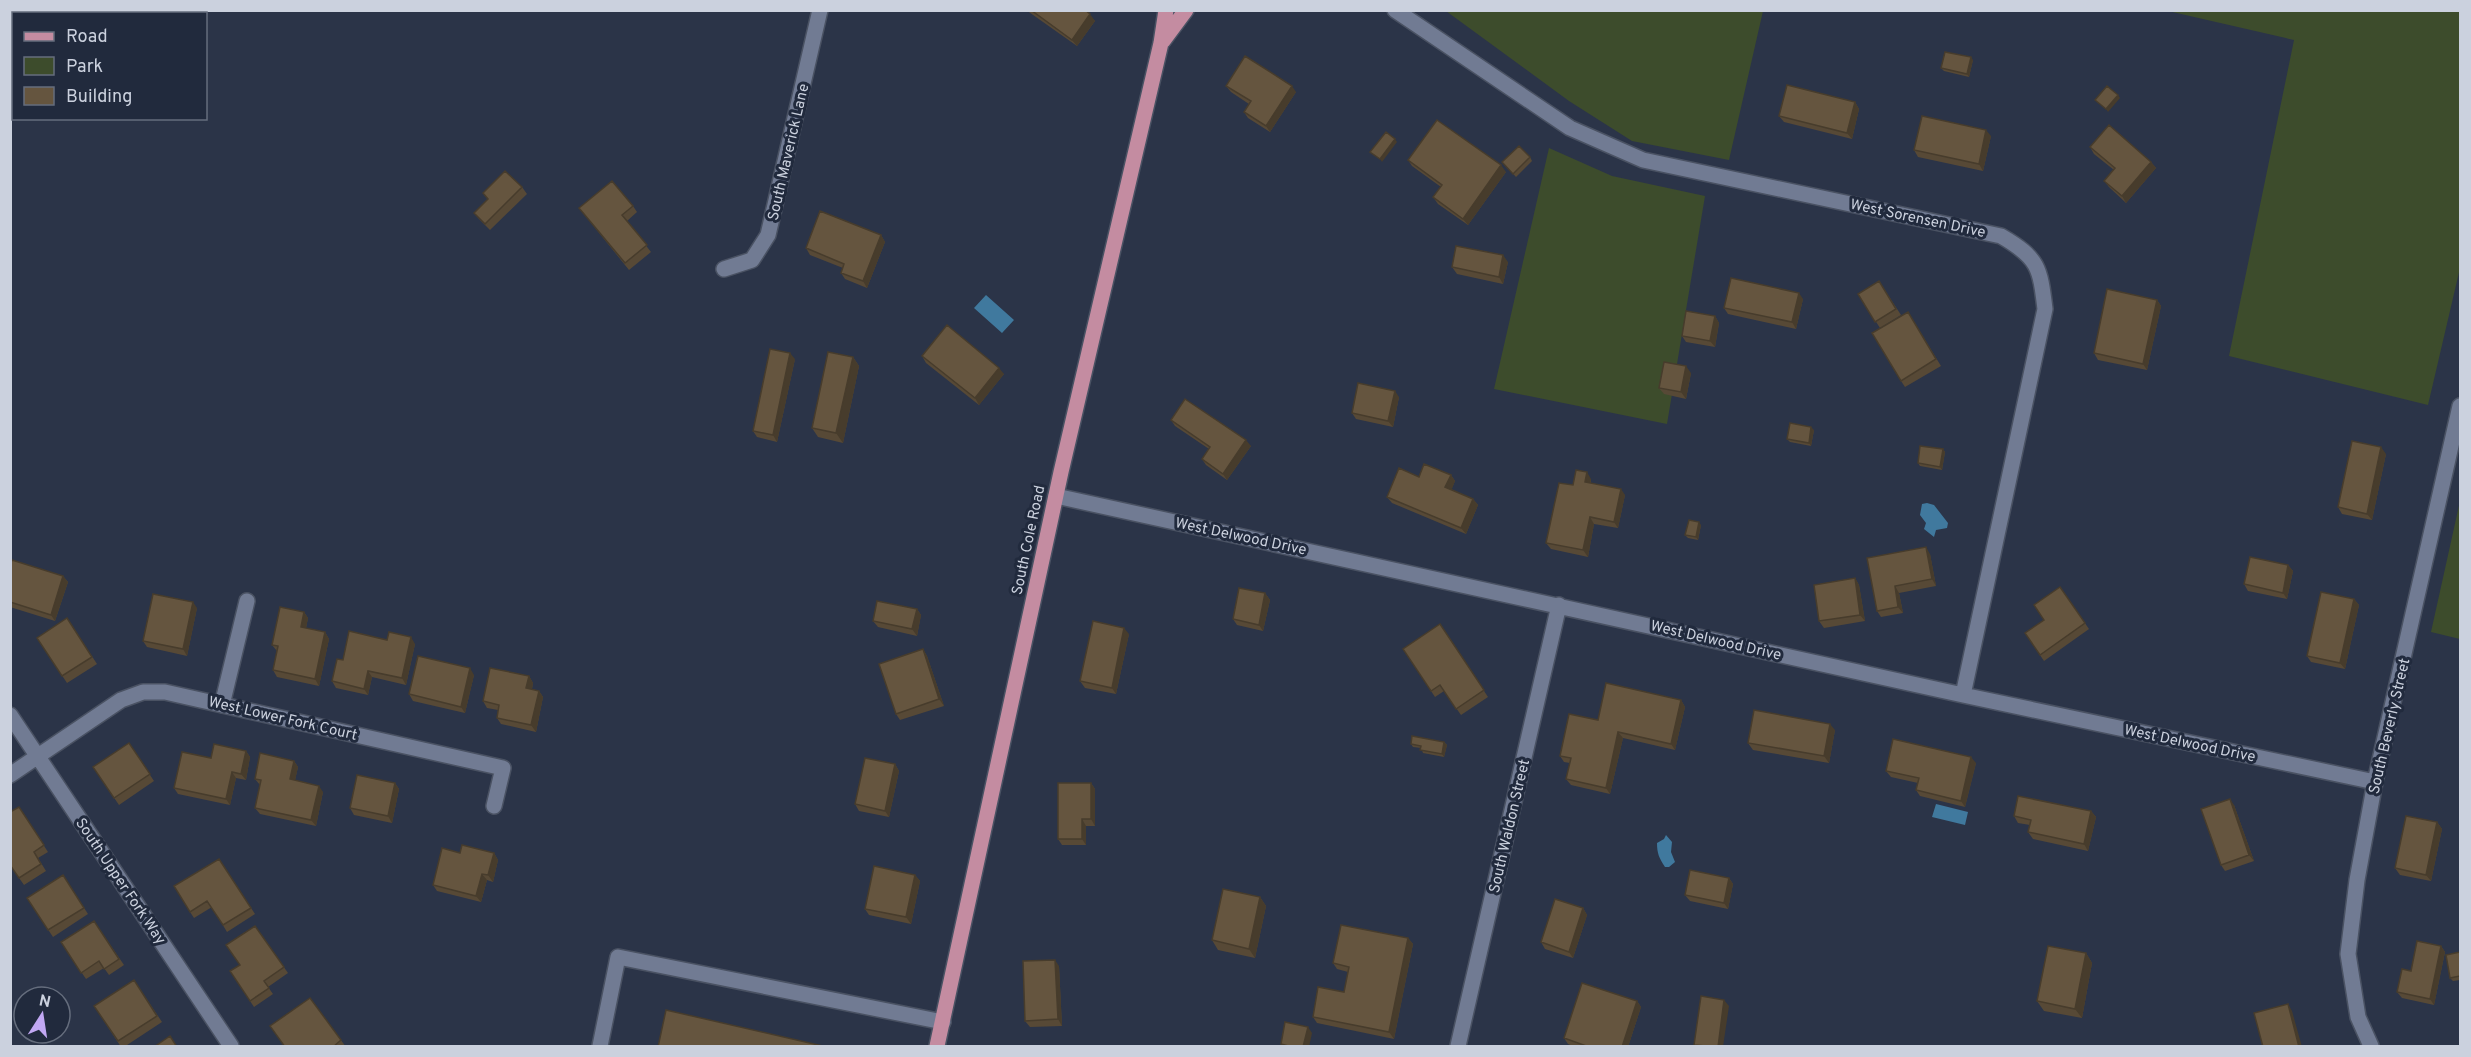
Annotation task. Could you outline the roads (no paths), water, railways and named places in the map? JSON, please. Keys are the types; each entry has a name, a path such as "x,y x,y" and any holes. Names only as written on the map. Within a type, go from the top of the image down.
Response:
{"main road":[{"name":"South Cole Road","path":"938,1047 1056,496 1161,44 1166,10"},
{"name":"South Cole Road","path":"1161,44 1186,10"}],"street":[{"name":"South Maverick Lane","path":"724,269 752,260 768,235 820,10"},
{"name":"West Sorensen Drive","path":"1395,10 1570,128 1643,160 2001,236 2024,249 2040,272 2045,309 1963,695"},
{"name":"South Beverly Street","path":"2371,1047 2358,1017 2348,954 2357,880 2375,782 2460,406"},
{"name":"West Delwood Drive","path":"1056,496 1963,695 2375,782"},
{"path":"222,705 247,601"},
{"name":"South Waldon Street","path":"1458,1047 1559,605"},
{"name":"West Lower Fork Court","path":"10,775 121,700 143,692 165,692 503,768 494,806"},
{"name":"South Upper Fork Way","path":"10,715 231,1047"},
{"path":"600,1047 618,957 943,1022"}],"water":[{"path":"986,295 1014,320 1002,333 974,308"},
{"path":"1922,504 1934,505 1948,523 1947,528 1936,530 1934,537 1924,529 1926,523 1920,515"},
{"path":"1936,804 1968,812 1965,825 1932,817"},
{"path":"1666,835 1672,842 1671,852 1675,862 1669,867 1665,867 1661,861 1657,847 1657,843"}]}
